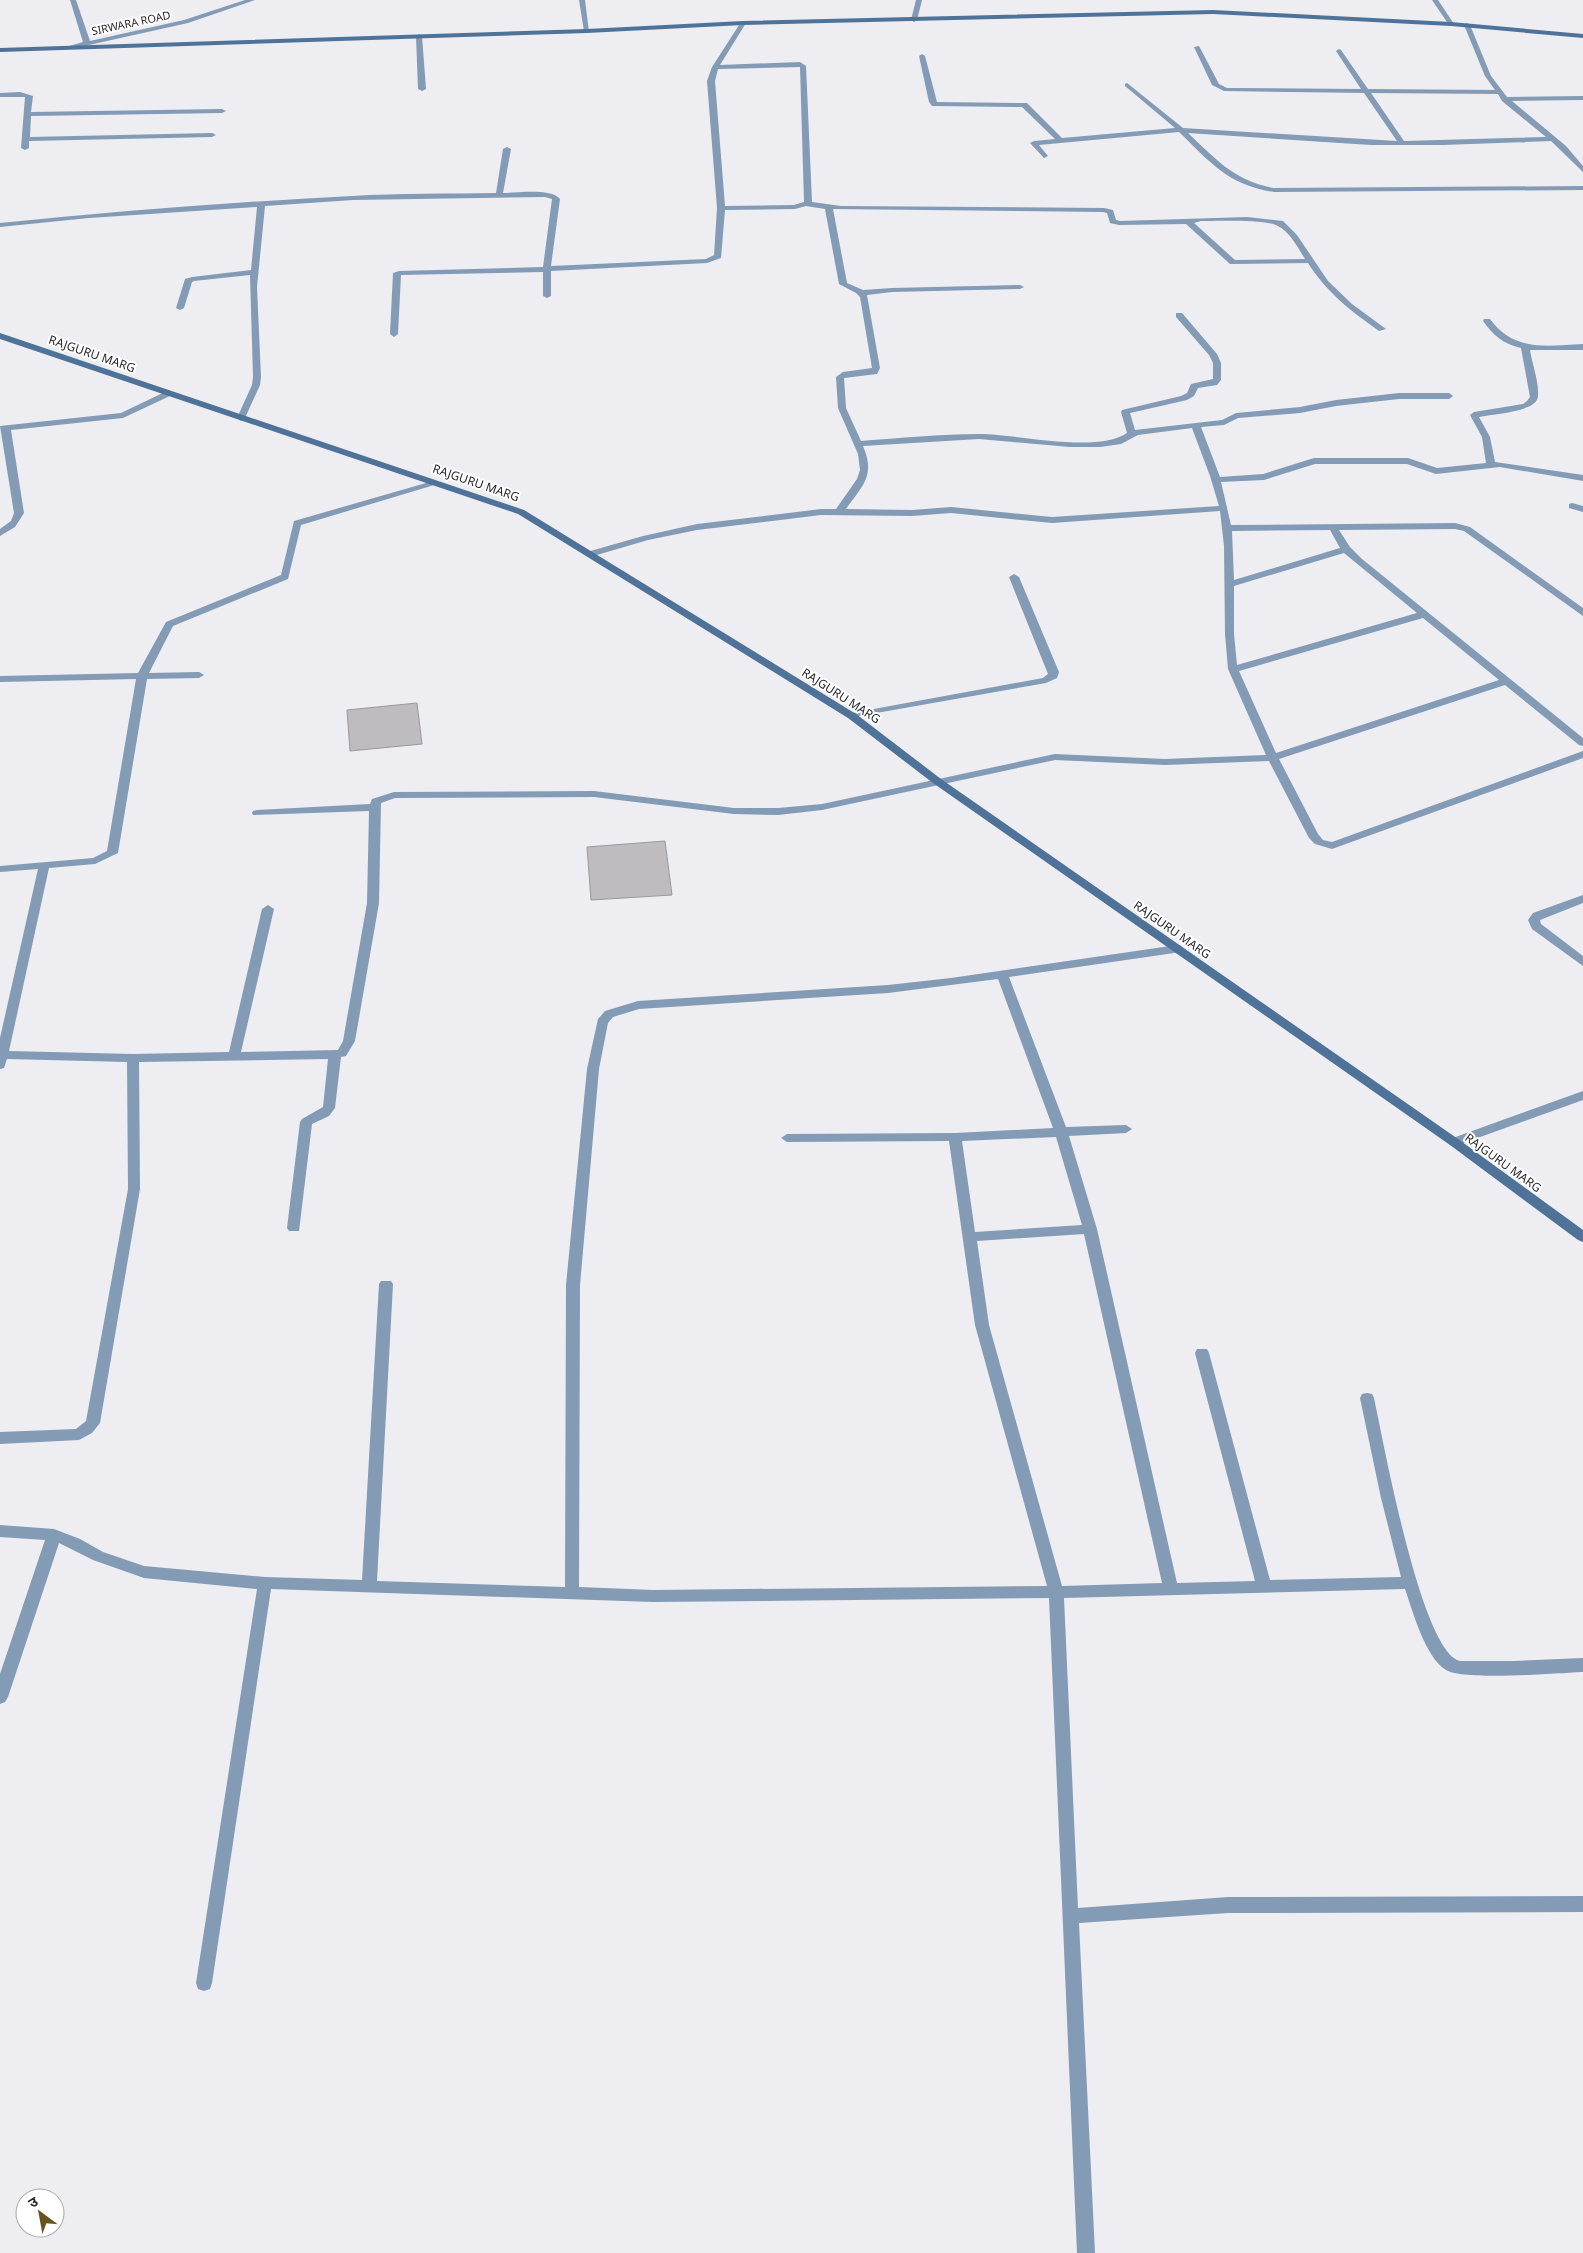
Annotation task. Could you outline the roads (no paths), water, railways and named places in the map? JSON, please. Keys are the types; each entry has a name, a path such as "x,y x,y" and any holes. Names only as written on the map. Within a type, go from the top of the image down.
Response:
{"street":[{"path":"73,0 87,43"},
{"name":"SIRWARA ROAD","path":"71,47 186,22 252,0"},
{"path":"582,0 587,31"},
{"path":"914,20 919,0"},
{"path":"1436,0 1451,24"},
{"path":"0,50 587,31 742,23 1213,12 1468,25 1583,36"},
{"path":"394,334 396,275 399,273 547,269 713,259 718,256 721,208 711,81 715,67 742,23"},
{"path":"1468,25 1485,70 1505,99 1579,160 1583,170"},
{"path":"419,36 422,89"},
{"path":"1197,47 1216,85 1226,90 1500,92"},
{"path":"1339,51 1402,143"},
{"path":"922,56 935,104 1024,105 1060,140"},
{"path":"715,67 795,63 803,66 809,198 806,204"},
{"path":"1127,85 1181,130 1222,169 1240,181 1255,187 1274,190 1583,188"},
{"path":"0,95 26,94 29,96 25,148"},
{"path":"1505,99 1583,98"},
{"path":"27,114 222,111"},
{"path":"1044,156 1034,143 1181,130 1363,143 1553,139"},
{"path":"25,139 212,135"},
{"path":"499,196 507,149"},
{"path":"0,225 89,216 353,198 553,196 556,199 547,269 547,296"},
{"path":"241,418 256,385 258,370 253,301 261,204"},
{"path":"721,208 806,204 829,207 1104,210 1110,212 1113,220 1119,223 1188,222 1201,219 1247,219 1280,223 1294,237 1325,284 1349,306 1382,329"},
{"path":"829,207 843,284 862,294 892,290 1020,287"},
{"path":"1188,222 1233,262 1310,261"},
{"path":"180,308 188,281 192,278 254,272"},
{"path":"840,511 862,479 865,470 858,444 842,408 840,376 876,370 862,294"},
{"path":"1131,433 1125,412 1184,398 1191,394 1194,386 1214,383 1217,380 1217,363 1213,354 1179,315"},
{"path":"1487,321 1492,332 1499,338 1525,347 1583,347"},
{"name":"RAJGURU MARG","path":"0,336 521,512 852,716 937,781 1454,1142 1583,1237"},
{"path":"1491,464 1486,438 1474,414 1525,406 1531,403 1534,397 1525,347"},
{"path":"0,533 10,528 17,521 19,513 3,429 123,416 169,393"},
{"path":"858,444 993,437 1100,444 1122,441 1131,433 1224,422 1236,416 1300,410 1336,403 1399,396 1449,396"},
{"path":"1196,426 1217,480 1227,528 1231,584 1231,657 1233,669 1273,758 1313,836 1319,842 1332,846 1583,754"},
{"path":"1217,480 1264,476 1314,461 1408,461 1436,471 1491,464 1583,478"},
{"path":"0,869 95,862 112,854 142,676 169,624 285,577 298,523 436,483"},
{"path":"1572,506 1583,509"},
{"path":"590,554 646,538 698,527 840,511 912,513 951,510 1052,520 1223,508"},
{"path":"1227,528 1454,526 1467,529 1583,613"},
{"path":"1332,527 1346,549 1583,743"},
{"path":"1231,584 1346,549"},
{"path":"852,716 1046,680 1053,676 1054,672 1014,577"},
{"path":"1233,669 1425,614"},
{"path":"0,679 199,675"},
{"path":"44,866 1,1060 335,1055 342,1053 349,1041 373,903 374,807 376,801 394,795 594,794 734,811 776,812 822,807 1055,757 1165,762 1273,758 1507,681"},
{"path":"256,813 374,807"},
{"path":"1583,899 1537,916 1534,920 1536,926 1583,962"},
{"path":"234,1056 268,909"},
{"path":"572,1593 573,1285 593,1069 602,1022 609,1014 638,1005 888,989 1002,975 1177,949"},
{"path":"1002,975 1061,1132 1090,1230 1172,1589"},
{"path":"294,1228 306,1122 325,1114 329,1108 335,1055"},
{"path":"0,1438 79,1434 93,1423 134,1189 133,1058"},
{"path":"1454,1142 1525,1118 1583,1094"},
{"path":"787,1138 955,1137 1126,1129"},
{"path":"955,1137 982,1325 1056,1592 1086,2253"},
{"path":"969,1237 1090,1230"},
{"path":"369,1586 386,1284"},
{"path":"1202,1354 1264,1586"},
{"path":"1367,1398 1408,1583 1431,1643 1441,1659 1452,1666 1475,1668 1583,1665"},
{"path":"0,1531 54,1535 75,1542 98,1556 144,1572 171,1576 265,1583 653,1596 1056,1592 1408,1583"},
{"path":"0,1697 54,1535"},
{"path":"204,1983 265,1583"},
{"path":"1070,1916 1228,1905 1583,1904"}]}
